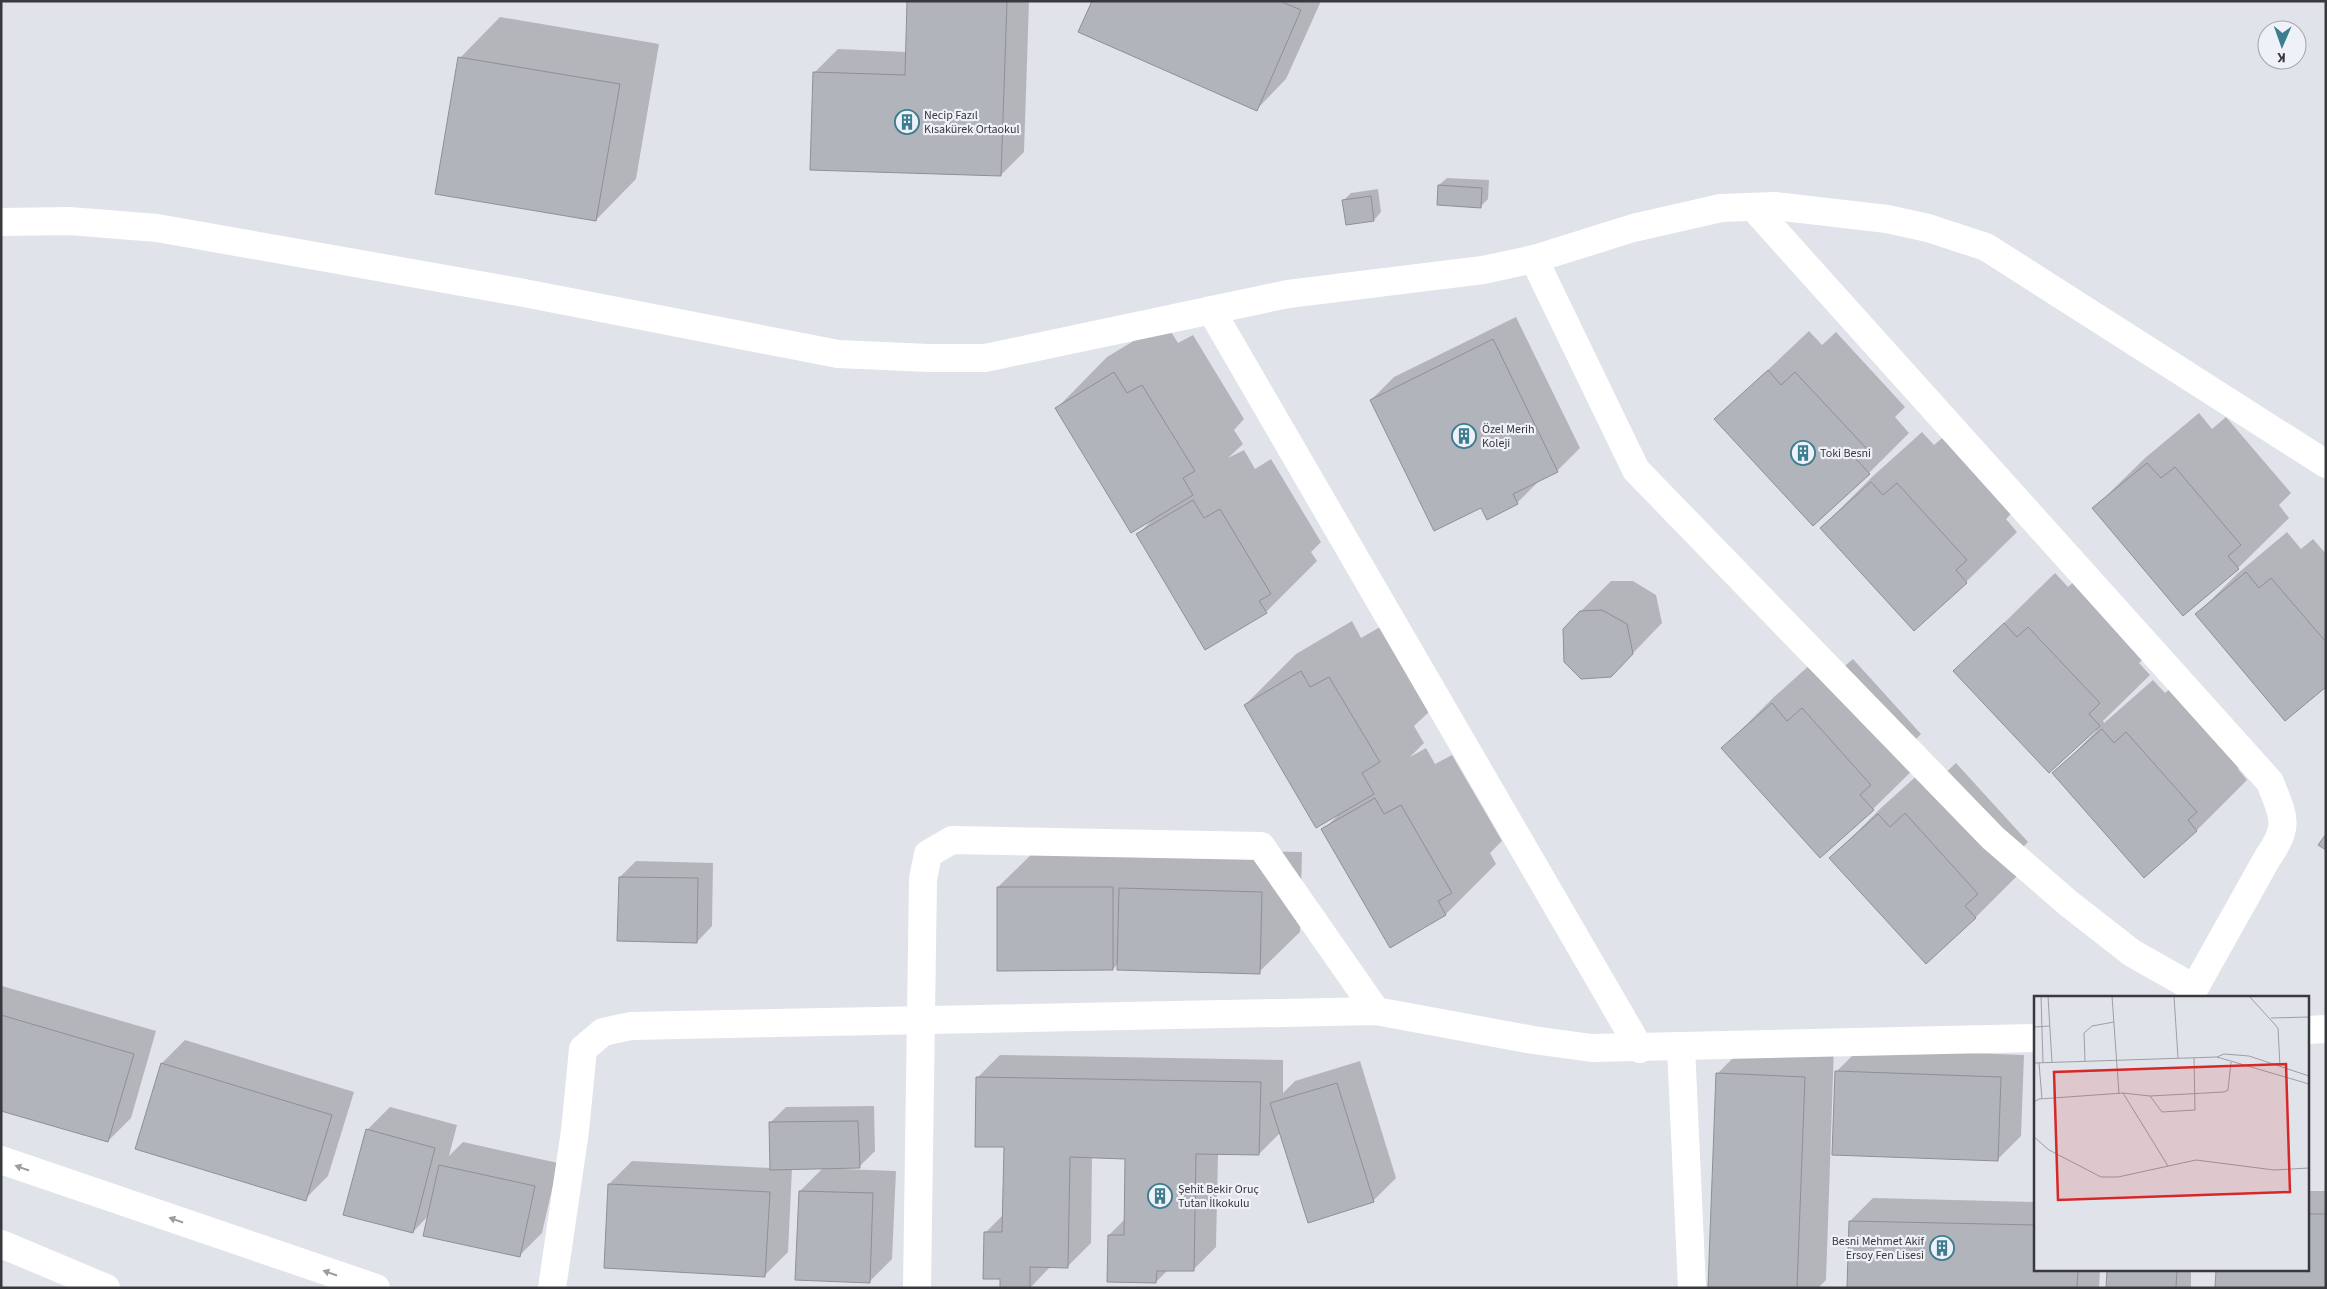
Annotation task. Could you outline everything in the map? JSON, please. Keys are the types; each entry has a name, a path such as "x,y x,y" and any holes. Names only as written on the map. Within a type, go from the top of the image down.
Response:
{"street":[{"path":"1,222 69,221 157,228 519,292 838,354 929,358 985,358 1288,294 1483,270 1534,259 1633,228 1721,208 1775,206 1887,219 1928,228 1986,248 2326,464"},
{"path":"1534,259 1636,470 1993,838 2068,903 2132,953 2192,993 2268,857 2280,840 2283,816 2270,782 1753,207"},
{"path":"1211,310 1640,1049"},
{"path":"917,1288 923,879 928,854 952,840 1261,846 1376,1011"},
{"path":"552,1288 575,1131 582,1049 603,1032 631,1026 1376,1011 1533,1040 1592,1048 1640,1049 1681,1046 2034,1038"},
{"path":"2310,1030 2326,1029"},
{"path":"1681,1046 1692,1288"},
{"path":"1,1160 376,1288"},
{"path":"1,1244 56,1277 106,1288"}],"building":[{"name":"Necip Fazıl Kısakürek Ortaokul","path":"907,1 1007,1 1001,176 810,170 813,72 905,75"},
{"path":"1092,1 1280,1 1301,10 1257,111 1078,32"},
{"path":"458,57 620,84 596,221 435,194"},
{"path":"1438,185 1482,188 1481,208 1437,205"},
{"path":"1371,196 1374,221 1346,225 1342,200"},
{"name":"Özel Merih Koleji","path":"1493,339 1558,472 1513,494 1518,504 1487,520 1481,508 1434,531 1370,400"},
{"name":"Toki Besni","path":"1768,370 1781,385 1795,372 1866,448 1855,458 1870,474 1813,526 1714,419"},
{"path":"1114,372 1127,393 1142,385 1195,471 1183,478 1193,495 1131,533 1055,408"},
{"path":"2147,463 2161,478 2175,467 2241,545 2228,556 2239,569 2183,616 2092,508"},
{"name":"Toki Besni","path":"1871,482 1883,495 1897,483 1967,560 1956,570 1967,583 1914,631 1820,528"},
{"path":"1193,500 1204,518 1220,509 1271,594 1259,601 1267,613 1205,650 1136,534"},
{"path":"2246,572 2259,588 2271,578 2326,642 2326,687 2285,721 2195,614"},
{"path":"1602,610 1627,624 1633,654 1611,677 1581,679 1564,662 1563,629 1580,611"},
{"path":"2004,623 2017,637 2028,627 2100,703 2089,714 2100,726 2049,773 1953,671"},
{"path":"1301,671 1310,687 1329,677 1380,762 1362,773 1374,794 1316,828 1244,705"},
{"path":"1772,703 1787,721 1802,708 1871,785 1860,795 1874,810 1820,858 1721,748"},
{"path":"2102,729 2114,743 2126,732 2197,812 2188,820 2197,831 2144,878 2052,773"},
{"path":"1375,798 1384,814 1401,805 1452,893 1438,901 1446,915 1390,948 1321,829"},
{"path":"1905,813 1978,894 1965,906 1976,918 1926,964 1829,858 1878,814 1890,827"},
{"path":"2326,834 2326,850 2318,845"},
{"path":"619,877 698,878 697,943 617,941"},
{"path":"997,887 1113,887 1113,970 997,971"},
{"path":"1119,888 1262,892 1260,974 1117,970"},
{"path":"1,1015 134,1054 108,1142 1,1111"},
{"path":"161,1063 332,1115 306,1201 135,1149"},
{"path":"1835,1071 2001,1077 1998,1161 1832,1155"},
{"path":"1716,1073 1805,1077 1797,1288 1708,1288"},
{"name":"Şehit Bekir Oruç Tutan İlkokulu","path":"976,1077 1261,1082 1259,1155 1196,1154 1194,1271 1157,1271 1156,1283 1107,1282 1108,1235 1124,1235 1125,1159 1070,1157 1068,1268 1030,1267 1030,1288 1000,1288 1000,1279 983,1279 984,1232 1002,1232 1004,1147 975,1147"},
{"path":"1337,1083 1374,1202 1308,1223 1270,1103"},
{"path":"858,1121 860,1168 770,1170 769,1122"},
{"path":"366,1129 435,1148 413,1233 343,1215"},
{"path":"439,1165 535,1186 520,1257 423,1236"},
{"path":"608,1184 770,1192 765,1277 604,1268"},
{"path":"799,1191 873,1193 870,1283 795,1280"},
{"path":"2310,1214 2326,1214 2326,1288 2215,1288 2216,1272 2310,1272"},
{"name":"Besni Mehmet Akif Ersoy Fen Lisesi","path":"1849,1221 2034,1225 2034,1272 2078,1272 2077,1288 1847,1288"},
{"path":"2107,1272 2177,1272 2176,1288 2106,1288"}],"place":[{"name":"Necip Fazıl Kısakürek Ortaokul","path":"907,122"},
{"name":"Özel Merih Koleji","path":"1464,436"},
{"name":"Toki Besni","path":"1803,453"},
{"name":"Şehit Bekir Oruç Tutan İlkokulu","path":"1160,1196"},
{"name":"Besni Mehmet Akif Ersoy Fen Lisesi","path":"1942,1248"}]}
